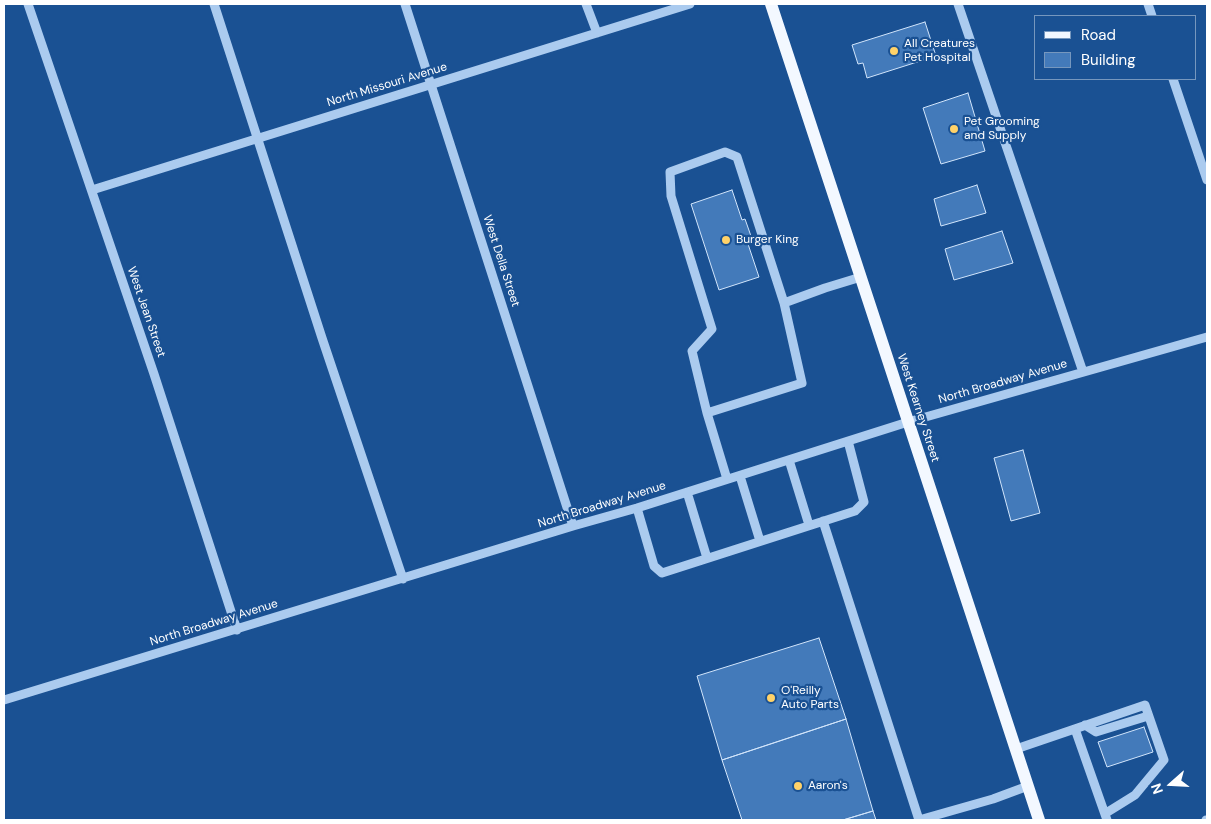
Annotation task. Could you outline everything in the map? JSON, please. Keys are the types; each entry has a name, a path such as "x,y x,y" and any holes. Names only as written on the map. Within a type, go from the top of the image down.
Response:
{"main road":[{"name":"West Kearney Street","path":"771,4 1039,820"}],"street":[{"name":"West Jean Street","path":"28,4 154,374 237,630"},
{"path":"214,4 322,338 403,579"},
{"name":"West Della Street","path":"405,4 573,526"},
{"path":"586,4 596,32"},
{"name":"North Missouri Avenue","path":"92,190 690,4"},
{"path":"958,4 1083,372"},
{"path":"1173,80 1207,180"},
{"path":"706,413 802,383 784,303 737,156 726,152 670,172 671,196 712,328 692,352 706,413 727,479"},
{"path":"784,303 861,277"},
{"name":"North Broadway Avenue","path":"4,700 636,508 908,422 1207,337"},
{"path":"636,508 654,566 662,573 855,510 864,502 848,441"},
{"path":"789,460 808,525"},
{"path":"740,476 760,541"},
{"path":"687,492 707,558"},
{"path":"823,521 919,820 948,816 1028,786"},
{"path":"1016,749 1145,705 1164,760 1135,795 1106,817 1075,729"}],"building":[{"name":"All Creatures Pet Hospital","path":"925,22 936,56 867,78 863,63 858,64 852,45"},
{"name":"Pet Grooming and Supply","path":"968,93 985,151 941,164 923,108"},
{"path":"977,185 986,213 941,226 934,199"},
{"name":"Burger King","path":"732,190 742,220 745,219 752,239 747,241 759,277 719,290 691,204"},
{"path":"1002,231 1013,263 954,280 945,249"},
{"path":"1023,450 1040,513 1011,521 994,458"},
{"name":"O'Reilly Auto Parts","path":"819,638 846,719 722,760 697,676"},
{"name":"Aaron's","path":"846,719 873,811 843,820 742,820 722,760"},
{"path":"1144,727 1153,752 1107,767 1098,742"},
{"path":"873,811 876,820 843,820"}],"place":[{"name":"All Creatures Pet Hospital","path":"894,51"},
{"name":"Pet Grooming and Supply","path":"954,129"},
{"name":"Burger King","path":"726,240"},
{"name":"O'Reilly Auto Parts","path":"771,698"},
{"name":"Aaron's","path":"798,786"}]}
